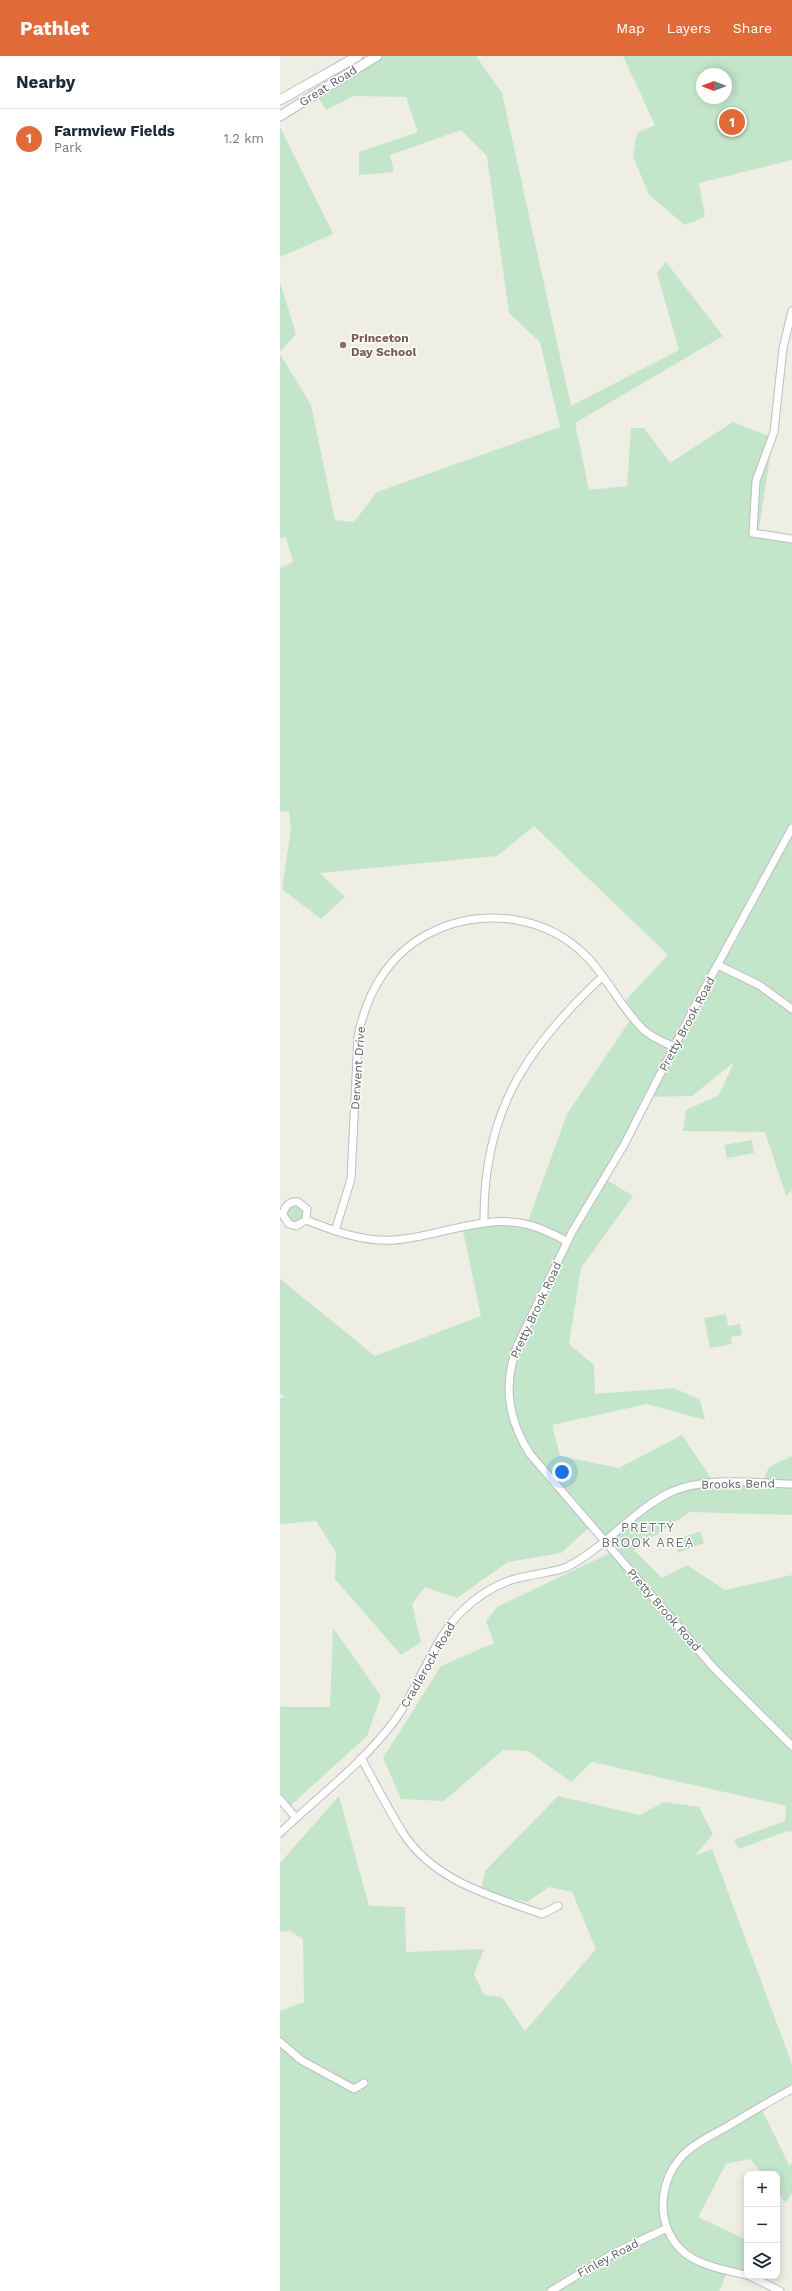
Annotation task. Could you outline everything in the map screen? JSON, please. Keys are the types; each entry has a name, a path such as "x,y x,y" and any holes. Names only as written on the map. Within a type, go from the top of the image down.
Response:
{"street":[{"name":"Great Road","path":"280,100 358,56"},
{"name":"Great Road","path":"280,116 377,56"},
{"path":"792,311 783,348 774,432 756,481 753,533 792,539"},
{"name":"Pretty Brook Road","path":"792,828 674,1048 624,1145 567,1242 512,1358 507,1390 514,1425 530,1454 713,1667 792,1746"},
{"name":"Derwent Drive","path":"335,1231 351,1179 358,1037 361,1021 372,990 388,967 399,955 423,936 453,923 479,918 501,918 533,924 563,938 588,958 645,1031 674,1048"},
{"path":"718,965 759,986 792,1009"},
{"path":"484,1222 484,1194 489,1154 504,1108 515,1084 540,1042 556,1021 602,976"},
{"path":"298,1202 307,1209 306,1220 300,1225 293,1226 286,1222 282,1210 288,1204 298,1202"},
{"path":"306,1220 335,1231 358,1237 393,1240 411,1238 484,1222 507,1221 541,1228 567,1242"},
{"name":"Brooks Bend","path":"605,1541 658,1500 683,1488 711,1483 792,1484"},
{"name":"Cradlerock Road","path":"280,1833 361,1758 395,1720 419,1682 445,1632 471,1602 496,1586 510,1580 565,1567 605,1541"},
{"path":"361,1758 403,1833 423,1856 440,1871 473,1890 542,1914 558,1906"},
{"path":"280,1800 296,1818"},
{"path":"280,2042 301,2060 354,2089 364,2083"},
{"path":"744,2274 701,2262 691,2257 677,2244 667,2228 664,2217 663,2197 671,2172 684,2155 699,2143 792,2089"},
{"name":"Finley Road","path":"552,2291 614,2253 667,2228"},
{"path":"756,2279 780,2291"}],"green space":[{"path":"369,56 476,56 502,93 571,406 679,350 657,273 666,262 723,336 575,423 589,490 627,486 631,428 644,428 670,463 733,422 773,438 758,534 792,536 792,1190 786,1196 765,1132 683,1131 686,1110 719,1095 734,1062 692,1096 646,1097 602,1177 633,1196 581,1268 569,1344 594,1365 595,1394 674,1388 700,1400 705,1420 647,1404 552,1425 560,1456 619,1468 682,1435 716,1485 761,1485 769,1467 792,1456 792,1515 690,1512 634,1550 662,1578 687,1565 725,1590 792,1575 792,1832 787,1831 739,1849 734,1840 785,1821 786,1806 592,1762 571,1782 528,1751 503,1750 444,1801 401,1799 383,1758 441,1666 494,1643 486,1621 497,1607 614,1551 592,1525 561,1553 508,1562 457,1598 425,1587 412,1604 421,1642 401,1655 335,1579 336,1552 316,1521 280,1524 280,1398 285,1398 280,1393 280,1279 375,1356 481,1316 462,1226 527,1224 567,1114 633,1016 623,1003 668,955 534,826 497,856 320,873 345,897 321,919 282,889 291,829 289,811 280,812 280,568 293,562 286,537 280,538 280,354 311,405 335,520 354,522 377,492 560,427 540,342 509,313 487,156 461,130 390,155 394,172 359,175 359,152 418,132 406,97 354,96 326,110 313,90"},
{"path":"623,56 792,56 792,160 699,183 705,217 685,225 649,195 633,156 637,133 655,125"},
{"path":"280,127 333,234 280,257"},
{"path":"280,282 296,334 280,352"},
{"path":"752,1140 754,1153 727,1158 724,1145"},
{"path":"292,1206 298,1206 303,1211 301,1220 298,1222 292,1222 287,1217 287,1211"},
{"path":"726,1314 728,1326 740,1324 742,1335 731,1337 732,1344 710,1348 704,1318"},
{"path":"700,1531 704,1543 678,1553 674,1541"},
{"path":"333,1628 381,1696 367,1736 289,1807 280,1797 280,1705 282,1707 330,1707"},
{"path":"339,1796 369,1906 405,1907 406,1952 484,1949 474,1974 484,1995 502,1997 525,2031 596,1949 572,1892 549,1887 527,1902 481,1891 485,1871 558,1796 640,1815 664,1802 699,1807 713,1834 696,1855 712,1849 792,2064 792,2087 760,2106 789,2165 792,2164 792,2193 786,2203 780,2196 780,2171 760,2171 750,2159 726,2164 698,2217 744,2239 744,2276 726,2275 719,2291 280,2291 280,2011 304,2002 303,1939 290,1931 280,1932 280,1863"}],"place":[{"name":"Farmview Fields","path":"732,122"},
{"name":"Princeton Day School","path":"343,345"}],"district":[{"name":"PRETTY BROOK AREA","path":"648,1534"}]}
